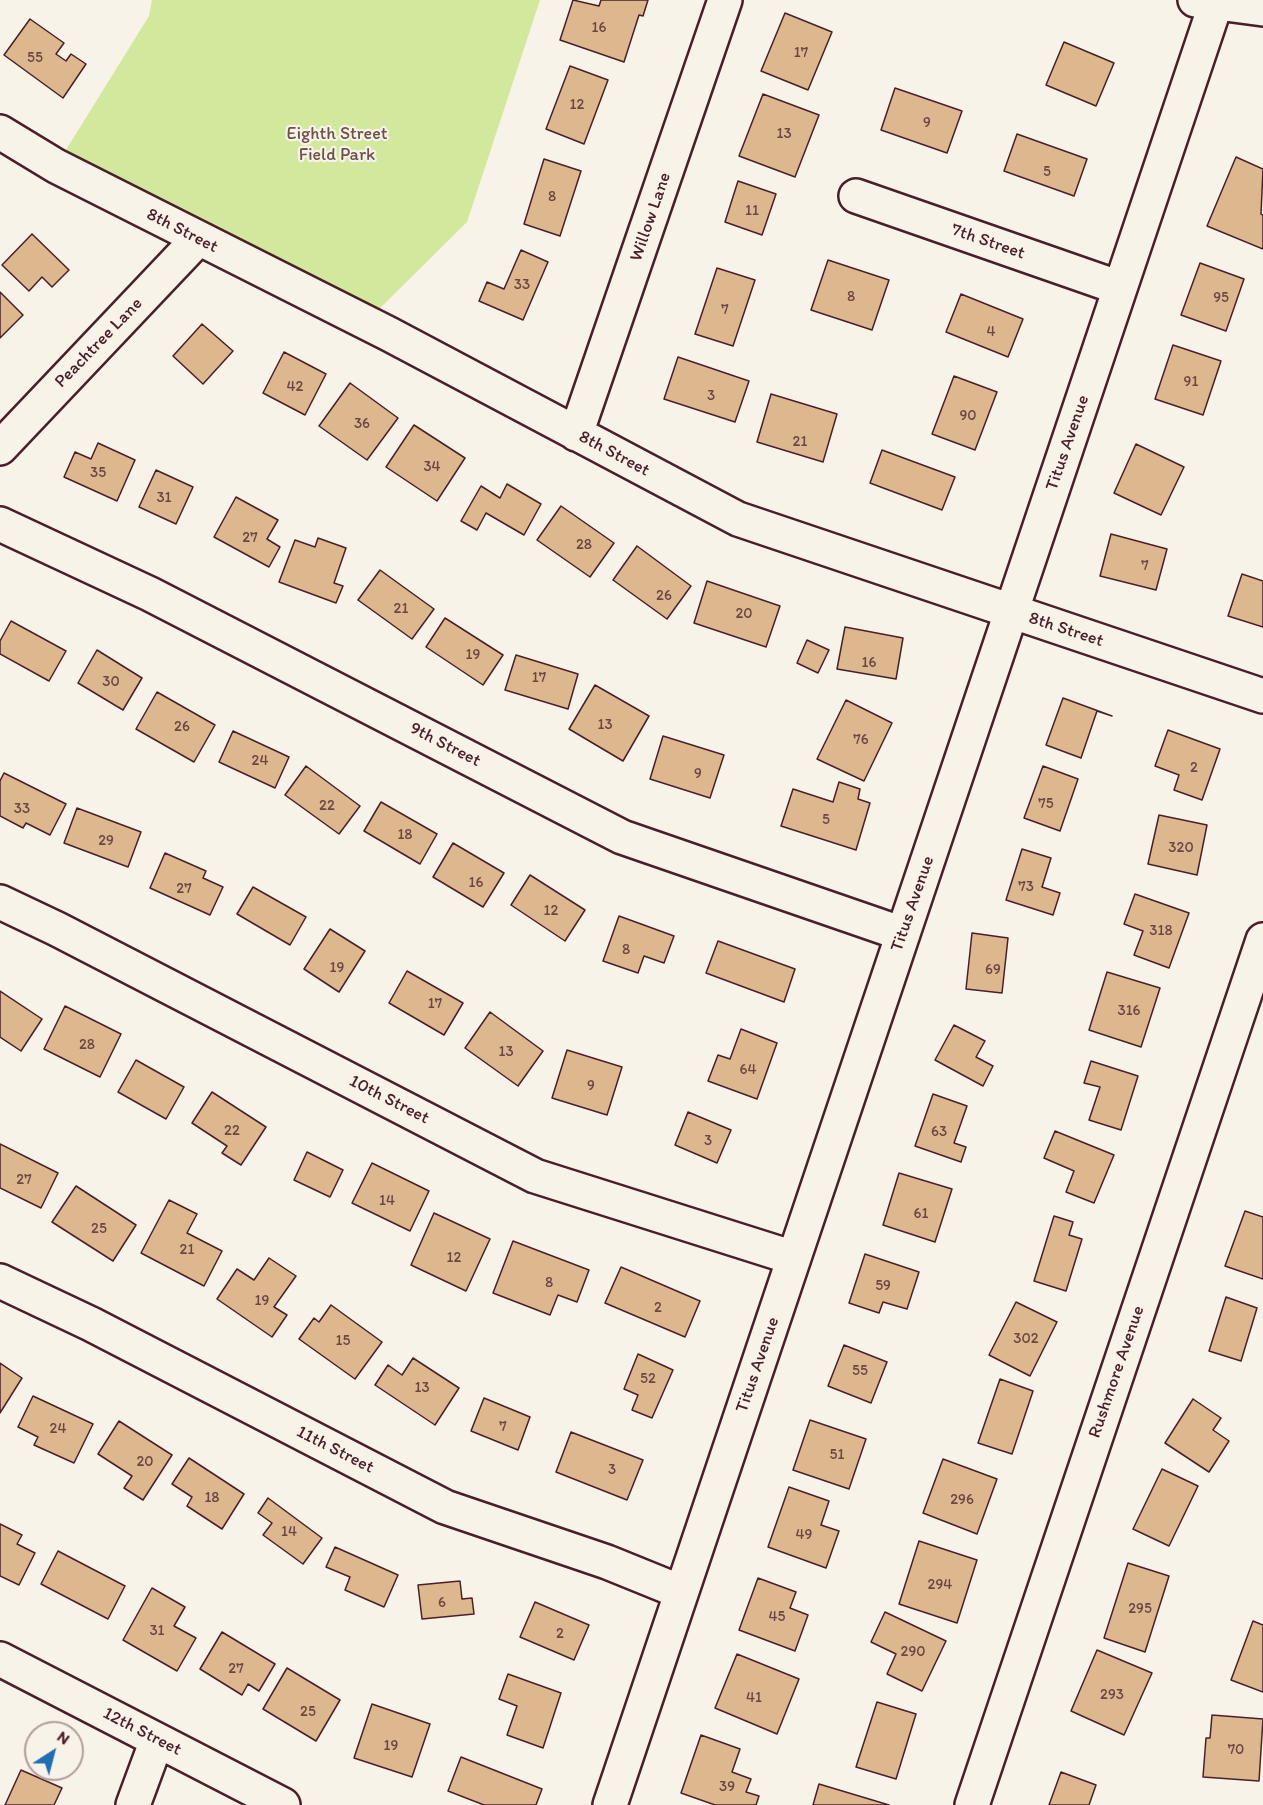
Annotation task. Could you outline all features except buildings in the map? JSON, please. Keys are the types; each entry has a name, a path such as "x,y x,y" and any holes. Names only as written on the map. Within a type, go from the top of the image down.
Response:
{"street":[{"name":"Willow Lane","path":"576,434 725,0"},
{"path":"1206,1 1263,9"},
{"name":"Titus Avenue","path":"610,1805 1120,288 1206,1"},
{"name":"8th Street","path":"0,132 56,166 389,333 738,519 1263,696"},
{"name":"7th Street","path":"856,196 1120,288"},
{"name":"Peachtree Lane","path":"0,448 198,239"},
{"name":"9th Street","path":"0,524 170,604 622,837 903,934"},
{"name":"10th Street","path":"0,902 57,929 536,1176 794,1258"},
{"name":"Rushmore Avenue","path":"972,1805 1263,940"},
{"name":"11th Street","path":"0,1281 91,1324 445,1507 607,1562 681,1592"},
{"name":"12th Street","path":"0,1659 284,1805"},
{"path":"133,1805 157,1740"}],"green space":[{"name":"Eighth Street Field Park","path":"152,0 540,0 467,222 367,321 56,166 149,16"}]}
